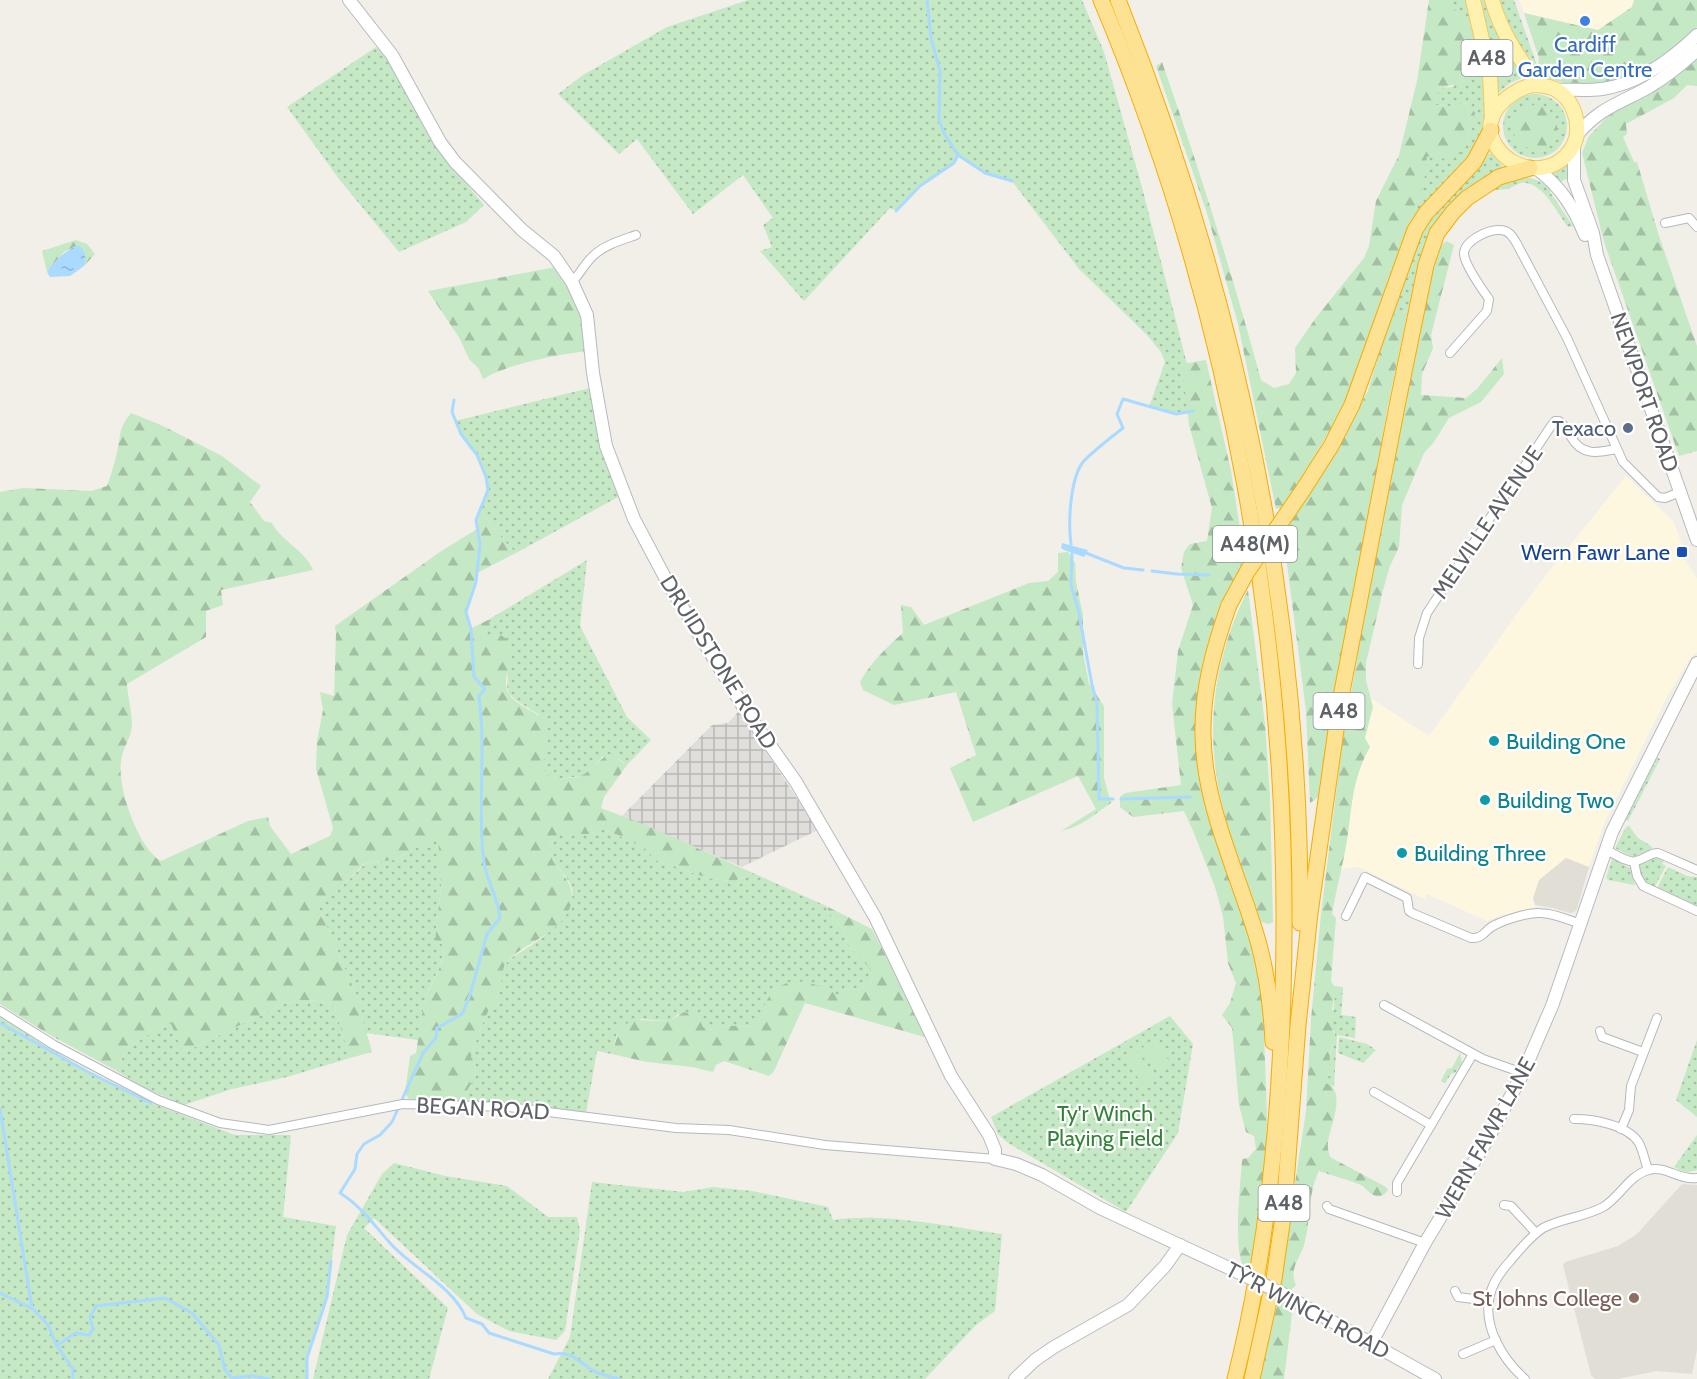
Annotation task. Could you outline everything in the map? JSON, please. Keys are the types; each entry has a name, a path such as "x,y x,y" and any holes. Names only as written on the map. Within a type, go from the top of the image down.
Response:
{"highway":[{"name":"A48(M)","path":"1101,0 1143,108 1188,247 1230,410 1255,548 1274,689 1283,845 1284,963 1277,1108"},
{"name":"A48(M)","path":"1118,0 1160,110 1195,216 1230,342 1259,473 1282,620 1290,689 1299,856 1298,1025"},
{"name":"A48","path":"1235,1379 1260,1261 1268,1207 1277,1108 1272,1025 1262,954 1215,812 1204,756 1204,714 1210,665 1229,605 1247,572 1332,446 1352,405 1415,230 1426,213 1474,162 1492,124"},
{"name":"A48","path":"1252,1379 1274,1279 1282,1220 1298,1025 1313,886 1341,702 1426,265 1437,233 1452,212 1467,198 1490,182 1512,172 1533,169"}],"main road":[{"name":"A48","path":"1473,0 1490,74 1492,124"},
{"name":"A48","path":"1492,0 1510,45 1539,85"},
{"path":"1539,85 1555,90 1566,101 1578,122 1575,140 1560,162 1549,167 1533,169 1509,158 1500,150 1493,140 1492,124 1497,108 1511,94 1524,87 1539,85"}],"street":[{"name":"DRUIDSTONE ROAD","path":"350,0 392,55 440,142 455,162 522,230 554,256 573,282 587,315 593,373 606,446 634,519 669,585 744,708 796,782 875,917 951,1076 989,1135 995,1150 994,1159"},
{"path":"1555,90 1599,89 1628,82 1671,58 1697,35"},
{"path":"1575,140 1598,113 1647,88 1674,71 1697,50"},
{"name":"NEWPORT ROAD","path":"1575,140 1574,180 1593,233 1597,255 1696,534"},
{"name":"NEWPORT ROAD","path":"1533,169 1550,179 1565,196 1597,255"},
{"path":"1665,223 1689,218 1697,227"},
{"path":"1450,353 1490,305 1489,299 1464,257 1465,249 1469,243 1491,231 1499,230 1512,235 1558,320 1616,449 1627,467 1658,496 1665,498 1680,492"},
{"path":"573,282 593,256 611,245 636,235"},
{"name":"MELVILLE AVENUE","path":"1418,664 1419,638 1427,613 1551,426 1559,421 1564,424 1574,443 1586,451 1601,452 1616,449"},
{"name":"WERN FAWR LANE","path":"1372,1342 1425,1243 1489,1137 1523,1073 1552,1006 1605,849 1697,663"},
{"path":"1605,849 1634,862"},
{"path":"1634,862 1652,853 1658,853 1697,870"},
{"path":"1634,862 1637,876 1643,886 1697,911"},
{"path":"1346,916 1365,877 1407,898 1409,910 1412,913 1471,938 1484,935 1494,925 1535,913 1548,914 1581,924"},
{"path":"1384,1005 1473,1054 1523,1073"},
{"name":"BEGAN ROAD","path":"0,1011 54,1046 158,1101 220,1123 269,1130 403,1104 508,1107 667,1127 729,1130 825,1145 994,1159"},
{"path":"1622,1130 1629,1110 1631,1086 1656,1018"},
{"path":"1600,1032 1602,1037 1643,1052"},
{"path":"1397,1192 1397,1183 1473,1054"},
{"path":"1374,1092 1431,1125"},
{"path":"1574,1119 1596,1121 1628,1132 1638,1142 1647,1170"},
{"path":"994,1159 1016,1164 1042,1175 1100,1208 1180,1245 1165,1266 1128,1305 1054,1347 1035,1360 1015,1379"},
{"path":"1525,1379 1512,1366 1496,1340 1489,1321 1489,1301 1496,1280 1518,1252 1536,1233 1553,1224 1602,1208 1635,1177 1647,1170 1662,1170 1684,1178 1697,1178"},
{"path":"1504,1205 1511,1206 1536,1233"},
{"path":"1327,1206 1329,1209 1425,1243"},
{"name":"TŶ'R WINCH ROAD","path":"1180,1245 1283,1294 1435,1379"},
{"path":"1455,1291 1458,1297 1489,1301"},
{"path":"1463,1354 1496,1340"}],"shaded area":[{"name":"Cardiff Garden Centre","path":"1519,0 1634,0 1632,7 1598,30 1524,13"},
{"path":"1626,476 1674,522 1682,546 1678,548 1681,558 1686,561 1697,579 1697,652 1691,657 1667,697 1605,821 1589,867 1566,858 1533,898 1535,907 1487,921 1427,894 1425,899 1358,867 1340,869 1361,692 1429,736 1538,585"},
{"path":"739,711 818,830 742,867 622,816 712,725 728,723"},
{"path":"1566,858 1589,867 1577,909 1570,913 1535,905 1533,898 1539,880"},
{"name":"St Johns College","path":"1682,1184 1697,1185 1697,1350 1692,1374 1656,1371 1618,1379 1595,1379 1591,1375 1563,1265 1565,1262 1618,1246 1637,1234"}],"green space":[{"path":"748,0 1082,0 1104,52 1143,191 1189,372 1193,411 1176,414 1149,407 1165,362 1161,352 1147,335 1079,269 1012,181 985,173 958,155 954,163 920,186 896,211 890,208 804,301 760,251 772,247 763,225 773,218 743,175 693,214 637,139 619,154 558,94 583,75 667,27"},
{"path":"1429,0 1452,0 1457,14 1472,28 1474,55 1470,76 1467,82 1438,88 1436,105 1450,106 1468,103 1475,113 1468,142 1456,155 1438,159 1427,156 1423,188 1341,412 1297,485 1281,508 1276,509 1238,324 1207,213 1156,66 1162,62 1189,141 1227,260 1261,380 1274,388 1289,384 1296,373 1295,348 1364,258 1369,246 1376,201 1399,155 1417,81"},
{"path":"1452,0 1469,0 1485,77 1485,116 1481,134 1473,152 1459,172 1408,229 1423,188 1427,155 1468,103 1450,106 1436,105 1438,88 1453,87 1472,28 1457,14"},
{"path":"1479,0 1487,0 1502,41 1524,77 1510,83 1497,94 1495,64"},
{"path":"1498,0 1514,0 1538,68 1514,37"},
{"path":"1634,0 1697,0 1697,27 1671,53 1634,76 1606,84 1568,84 1547,78 1538,68 1539,58 1524,13 1598,30 1632,7"},
{"path":"376,47 388,56 454,169 484,205 466,222 399,252 339,179 287,107"},
{"path":"1697,54 1697,86 1687,85 1674,98 1626,124 1627,134 1623,137 1634,162 1637,162 1659,236 1697,346 1697,451 1679,456 1604,242 1582,153 1589,136 1611,113 1628,105"},
{"path":"1529,94 1541,94 1558,103 1565,114 1567,126 1565,138 1558,149 1541,158 1529,158 1517,153 1508,144 1503,132 1503,120 1508,108 1517,99"},
{"path":"1535,105 1550,112 1557,127 1550,142 1535,149 1520,142 1513,127 1520,112"},
{"path":"1490,152 1504,168 1477,184 1464,195 1452,206 1432,232 1419,261 1407,315 1403,311 1389,321 1420,235 1437,210 1478,168"},
{"path":"1568,164 1570,181 1565,179 1561,182 1553,174"},
{"path":"1530,178 1551,189 1550,192 1573,226 1568,227 1542,192 1529,183 1489,192 1508,181"},
{"path":"76,240 87,244 95,254 84,266 86,256 78,245 64,252 47,272 42,251"},
{"path":"1446,241 1454,245 1431,335 1433,348 1422,374 1421,395 1466,398 1477,389 1502,358 1504,374 1481,402 1449,418 1424,453 1402,505 1399,547 1390,566 1383,590 1366,663 1366,681 1373,707 1365,738 1370,747 1356,782 1332,914 1336,918 1331,981 1334,986 1343,987 1343,993 1335,994 1332,1009 1336,1016 1332,1025 1335,1035 1330,1054 1330,1072 1326,1083 1336,1094 1337,1102 1328,1150 1330,1157 1388,1190 1383,1195 1376,1196 1361,1185 1319,1171 1311,1197 1305,1241 1295,1267 1296,1285 1289,1292 1282,1288 1281,1275 1306,1111 1311,1019 1321,914 1342,745 1380,525 1436,251"},
{"path":"556,267 579,306 586,351 518,365 483,379 479,369 469,359 460,339 428,291"},
{"path":"1403,311 1407,315 1388,405 1321,795 1310,803 1306,711 1283,533 1309,495 1368,391 1389,321 1397,312"},
{"path":"1206,360 1231,471 1244,554 1240,571 1220,607 1203,663 1197,713 1240,907 1257,960 1263,1006 1266,1153 1251,1265 1245,1269 1241,1261 1238,1233 1242,1159 1248,1158 1256,1149 1254,1136 1246,1132 1239,1105 1232,1028 1222,1015 1230,1003 1236,983 1228,963 1223,916 1215,887 1184,811 1133,817 1120,807 1120,797 1125,793 1181,785 1172,704 1178,651 1193,605 1181,568 1184,552 1190,544 1207,541 1212,508 1189,425 1182,364"},
{"path":"590,388 604,452 618,497 516,553 480,510 487,493 487,479 480,461 455,421"},
{"path":"131,413 161,425 222,456 261,486 250,502 264,521 272,523 276,530 305,557 313,570 221,590 223,605 206,611 206,637 127,684 132,726 122,757 122,786 137,831 144,844 161,861 248,821 268,817 270,826 291,854 330,836 333,828 316,769 317,741 323,710 320,692 334,696 335,626 440,552 477,529 476,520 480,510 516,553 477,573 466,612 470,629 488,620 490,625 486,633 489,638 496,633 511,645 512,653 506,686 513,699 537,715 546,725 548,737 544,763 545,774 560,778 578,777 610,754 627,765 604,797 601,808 643,824 753,873 736,880 705,877 653,860 649,851 601,829 590,834 558,834 551,844 550,853 569,885 572,895 570,907 565,917 550,932 521,950 506,963 499,994 484,1021 471,1057 476,1070 464,1101 409,1099 405,1093 410,1056 416,1053 426,997 443,957 442,944 435,941 441,886 438,836 394,860 365,863 334,894 317,903 355,992 372,1052 350,1058 334,1006 319,1001 303,1000 285,1003 195,1047 182,1051 170,1021 130,1046 115,1070 50,1035 0,1004 0,492 23,488 91,491 107,486 122,428"},
{"path":"1068,552 1075,563 1076,582 1083,615 1083,653 1089,684 1104,706 1104,778 1111,803 1082,823 1061,831 1096,809 1078,776 973,822 950,768 976,755 956,692 894,705 863,690 860,682 879,656 903,633 901,605 911,607 924,625 1029,583 1048,581 1058,572 1058,553"},
{"path":"587,560 580,626 627,717 651,740 627,765 619,759 602,757 591,769 580,776 559,778 545,774 542,766 547,742 538,714 509,694 508,674 485,633 490,625 488,620"},
{"path":"1248,590 1265,724 1270,797 1273,922 1268,924 1261,922 1230,834 1222,804 1214,749 1213,722 1220,667 1236,615"},
{"path":"1656,757 1660,759 1628,821 1625,820 1653,765 1656,765 1654,762"},
{"path":"1629,826 1638,838 1652,849 1632,857 1615,848 1626,827"},
{"path":"601,829 650,851 653,860 715,879 736,880 753,873 826,906 842,929 849,946 868,965 873,976 870,984 861,989 850,988 838,996 824,988 767,1001 753,1026 722,1026 713,1030 703,1027 698,1016 678,1014 670,1021 641,1019 617,1034 612,1054 597,1051 586,1113 519,1103 464,1101 476,1070 471,1057 484,1021 499,994 504,967 512,958 552,930 563,917 571,902 570,883 553,861 550,853 551,844 558,834 590,834"},
{"path":"439,835 441,886 435,941 442,944 443,957 426,998 418,1040 366,1033 355,992 317,903 334,894 366,863 394,860"},
{"path":"1655,855 1665,859 1662,864 1666,866 1654,888 1647,886 1638,871 1640,864"},
{"path":"1612,859 1630,868 1635,885 1606,878"},
{"path":"1668,867 1687,876 1697,877 1697,908 1656,890"},
{"path":"826,906 872,929 928,1038 805,1003 774,1071 769,1076 724,1061 716,1065 713,1072 612,1054 620,1027 634,1020 670,1021 684,1012 698,1016 703,1027 713,1030 722,1026 753,1026 769,997 784,984 802,982 838,995 850,988 861,989 870,984 873,976 868,966 849,946 842,929"},
{"path":"1343,993 1341,1015 1356,1017 1355,1038 1337,1035 1334,1087 1326,1083 1326,1080 1330,1074 1329,1060 1335,1035 1332,1025 1335,994"},
{"path":"303,1000 319,1001 334,1006 350,1058 287,1077 232,1089 184,1105 145,1088 115,1070 130,1046 171,1020 183,1051 285,1003"},
{"name":"Ty'r Winch Playing Field","path":"1170,1016 1193,1044 1178,1133 1126,1212 1008,1143 998,1134 991,1117"},
{"path":"0,1017 90,1073 151,1103 235,1135 291,1135 283,1217 336,1226 327,1297 307,1358 307,1379 0,1379"},
{"path":"1339,1037 1367,1044 1376,1050 1363,1063 1338,1053"},
{"path":"1153,1039 1172,1065 1160,1073 1142,1048"},
{"path":"1697,1040 1697,1117 1676,1100"},
{"path":"1137,1051 1155,1077 1144,1086 1125,1060"},
{"path":"1460,1053 1462,1062 1455,1073 1451,1074 1445,1083 1441,1081 1447,1069 1452,1068"},
{"path":"1697,1135 1697,1170 1685,1172 1674,1167"},
{"path":"394,1163 445,1176 507,1186 548,1217 577,1217 580,1230 565,1331 556,1340 509,1331 477,1314 374,1218 364,1228 448,1308 429,1379 313,1379 347,1235 382,1174"},
{"path":"592,1182 684,1192 713,1187 752,1191 828,1207 833,1220 895,1219 1002,1234 995,1311 976,1325 925,1379 548,1379 570,1337"},
{"path":"1278,1301 1293,1306 1284,1379 1259,1379"}],"water":[{"path":"78,245 85,254 84,266 70,276 50,277 47,272 53,263"},
{"path":"1062,543 1088,550 1084,557 1064,550 1061,548"}],"waterway":[{"path":"927,0 931,38 940,71 939,120 945,135 958,155 985,173 1012,181"},
{"path":"896,211 920,186 954,163 958,155"},
{"path":"1071,544 1070,513 1075,479 1083,462 1123,428 1117,414 1123,399 1176,414 1193,411"},
{"path":"454,400 452,412 461,434 477,455 486,477 488,490 476,520 480,544 476,582 466,612 471,629 474,677 485,689 479,696 482,736 482,835 484,863 500,918 487,934 470,995 462,1014 437,1028 436,1038 423,1053 392,1122 380,1135 364,1144 357,1154 355,1169 340,1193 361,1210 399,1252 442,1287 460,1306 466,1318 482,1324 489,1333 554,1354 567,1354 596,1372 619,1379"},
{"path":"1072,553 1071,585 1078,608 1097,703 1099,799 1113,799"},
{"path":"1086,553 1124,568 1143,570"},
{"path":"1152,571 1209,575"},
{"path":"1121,799 1190,797"},
{"path":"0,1023 90,1073 151,1103"},
{"path":"0,1109 32,1308 48,1325 57,1346 73,1369 73,1379"},
{"path":"307,1379 307,1358 327,1297 331,1261"},
{"path":"0,1293 31,1308"},
{"path":"57,1346 75,1333 89,1335 93,1330 90,1317 96,1306 165,1298 192,1313 219,1345 225,1370 232,1378 251,1376 269,1379"}],"place":[{"name":"Cardiff Garden Centre","path":"1585,21"},
{"name":"Texaco","path":"1628,428"},
{"name":"Wern Fawr Lane","path":"1682,552"},
{"name":"Building One","path":"1494,741"},
{"name":"Building Two","path":"1485,800"},
{"name":"Building Three","path":"1402,853"},
{"name":"St Johns College","path":"1634,1298"}]}
